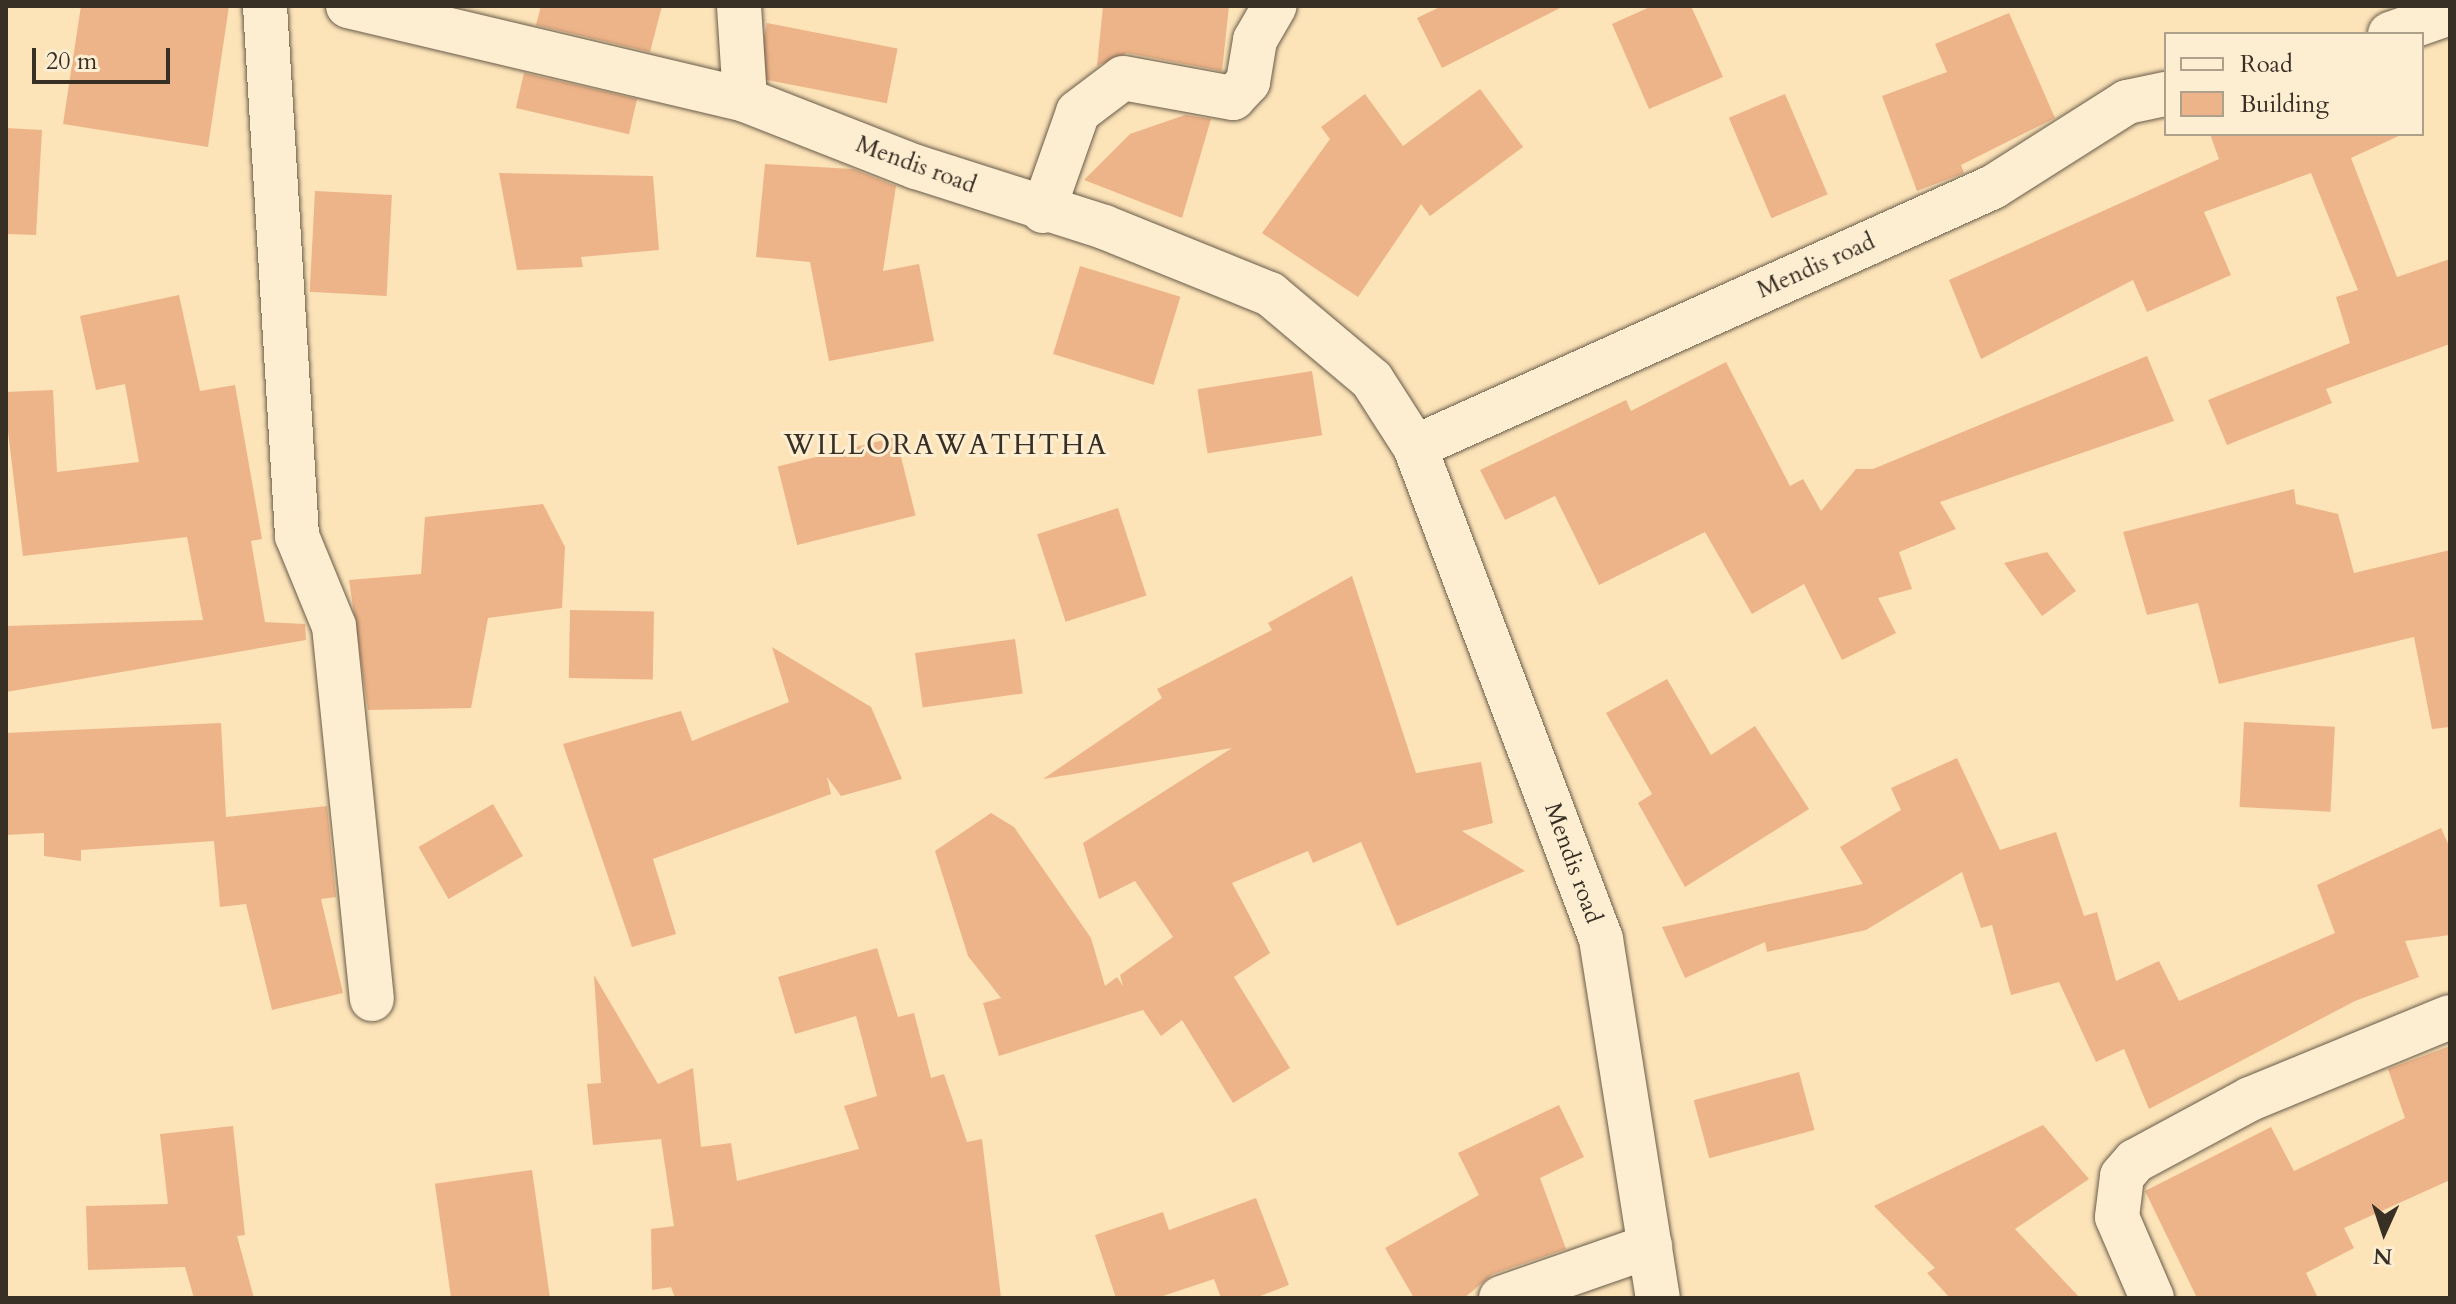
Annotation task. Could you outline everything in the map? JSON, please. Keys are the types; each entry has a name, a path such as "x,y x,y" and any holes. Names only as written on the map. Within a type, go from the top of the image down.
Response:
{"street":[{"path":"265,6 297,536 334,626 372,999"},
{"name":"Mendis road","path":"348,6 745,100 1043,211 1104,227 1270,294 1372,380 1415,447 1601,939 1658,1298"},
{"path":"739,6 745,100"},
{"path":"1043,211 1078,112 1123,78 1233,98 1248,82 1255,40 1275,6"},
{"path":"2396,32 2450,13"},
{"name":"Mendis road","path":"1415,447 1993,187 2127,102 2164,94"},
{"path":"2152,1298 2117,1217 2122,1176 2135,1161 2250,1099 2450,1017"},
{"path":"1501,1298 1650,1246"}],"building":[{"path":"81,6 229,6 208,147 63,124"},
{"path":"541,6 662,6 650,52 536,25"},
{"path":"1103,6 1229,6 1222,71 1127,53 1097,66"},
{"path":"1442,6 1564,6 1442,68 1417,18"},
{"path":"1652,6 1691,6 1723,77 1649,109 1612,24"},
{"path":"2009,13 2055,118 1961,165 1964,173 1917,191 1882,96 1947,72 1935,44"},
{"path":"767,23 898,48 887,103 756,78"},
{"path":"524,73 637,99 629,134 516,108"},
{"path":"1480,89 1523,147 1430,216 1421,204 1358,297 1262,233 1330,139 1321,127 1365,94 1403,146"},
{"path":"1785,94 1828,194 1771,218 1729,118"},
{"path":"1185,115 1211,119 1182,218 1084,180 1130,134"},
{"path":"6,128 42,130 36,235 6,234"},
{"path":"2211,136 2399,136 2351,158 2397,277 2450,259 2450,344 2326,389 2332,403 2227,445 2208,400 2350,343 2336,297 2358,290 2311,173 2204,212 2231,275 2147,312 2133,280 1981,359 1949,280 2219,159"},
{"path":"765,164 853,169 896,186 883,271 919,264 934,341 829,361 810,262 756,257"},
{"path":"499,173 653,176 659,250 581,257 583,267 517,270"},
{"path":"315,191 392,195 387,296 310,292"},
{"path":"1080,266 1180,297 1154,385 1053,354"},
{"path":"179,295 200,391 235,385 262,539 251,541 265,622 305,624 306,640 6,692 6,626 203,620 187,537 23,556 6,415 6,392 53,390 57,472 139,462 125,384 96,390 80,316"},
{"path":"2147,356 2174,421 1940,502 1956,529 1899,552 1912,589 1878,598 1896,633 1842,660 1804,584 1752,614 1705,532 1599,585 1555,496 1505,520 1480,470 1626,400 1631,411 1726,362 1790,486 1803,479 1821,511 1856,469 1873,469"},
{"path":"1312,371 1322,435 1208,453 1197,389"},
{"path":"896,437 916,516 797,545 778,467"},
{"path":"2294,489 2296,504 2338,514 2354,573 2450,550 2450,727 2432,729 2414,637 2219,684 2198,603 2147,615 2123,532"},
{"path":"543,504 565,547 562,608 488,618 471,708 368,710 349,580 421,574 425,517"},
{"path":"1118,508 1146,595 1066,622 1037,534"},
{"path":"2047,552 2076,591 2042,616 2004,563"},
{"path":"1352,576 1416,773 1481,762 1493,823 1462,831 1525,871 1397,926 1361,842 1313,863 1308,851 1232,883 1270,953 1234,977 1290,1068 1233,1103 1182,1020 1161,1036 1143,1010 999,1056 983,1003 1001,998 968,956 935,851 991,813 1014,827 1091,938 1105,986 1117,977 1123,986 1120,975 1173,937 1135,881 1099,899 1083,843 1232,748 1043,779 1162,698 1157,689 1272,630 1268,623"},
{"path":"570,610 654,611 653,679 569,678"},
{"path":"1015,639 1023,693 923,708 915,653"},
{"path":"772,647 871,707 902,779 841,796 827,777 831,794 653,859 676,934 632,947 563,744 681,711 692,741 789,702"},
{"path":"1667,679 1711,755 1755,726 1809,809 1685,887 1638,803 1652,794 1606,713"},
{"path":"2244,722 2335,727 2330,812 2240,807"},
{"path":"221,723 226,817 327,806 336,897 321,899 343,993 272,1010 246,904 220,907 214,841 81,850 81,861 44,856 44,833 6,835 6,733"},
{"path":"1957,758 2000,850 2056,832 2084,916 2097,912 2116,981 2159,961 2179,1001 2335,933 2317,885 2441,828 2450,848 2450,935 2405,941 2419,977 2355,1001 2149,1109 2124,1049 2096,1062 2059,982 2011,995 1992,925 1981,928 1962,872 1866,930 1767,952 1765,942 1685,978 1662,927 1863,884 1840,847 1901,810 1891,788"},
{"path":"493,804 523,856 449,899 419,847"},
{"path":"877,948 898,1017 914,1013 931,1078 944,1074 967,1142 982,1139 1001,1298 675,1298 671,1287 652,1290 651,1229 674,1226 661,1139 593,1145 587,1084 601,1083 594,975 658,1084 693,1068 701,1147 731,1143 737,1181 859,1149 844,1106 877,1096 856,1016 795,1034 778,977"},
{"path":"2450,1046 2450,1180 2344,1228 2354,1248 2306,1273 2318,1298 2197,1298 2145,1191 2271,1127 2294,1171 2405,1118 2388,1069"},
{"path":"1799,1072 1815,1130 1709,1158 1694,1100"},
{"path":"1559,1105 1584,1157 1540,1178 1566,1249 1493,1274 1464,1298 1414,1298 1385,1248 1479,1195 1458,1153"},
{"path":"2043,1125 2089,1179 2015,1229 2080,1298 1950,1298 1927,1273 1935,1268 1874,1206"},
{"path":"233,1126 245,1235 237,1236 254,1298 194,1298 185,1267 88,1270 86,1206 168,1204 160,1134"},
{"path":"532,1170 550,1298 451,1298 435,1184"},
{"path":"1256,1198 1289,1285 1255,1298 1221,1298 1214,1279 1157,1298 1116,1298 1095,1235 1163,1212 1169,1230"}],"district":[{"name":"WILLORAWATHTHA","path":"946,445"}]}
